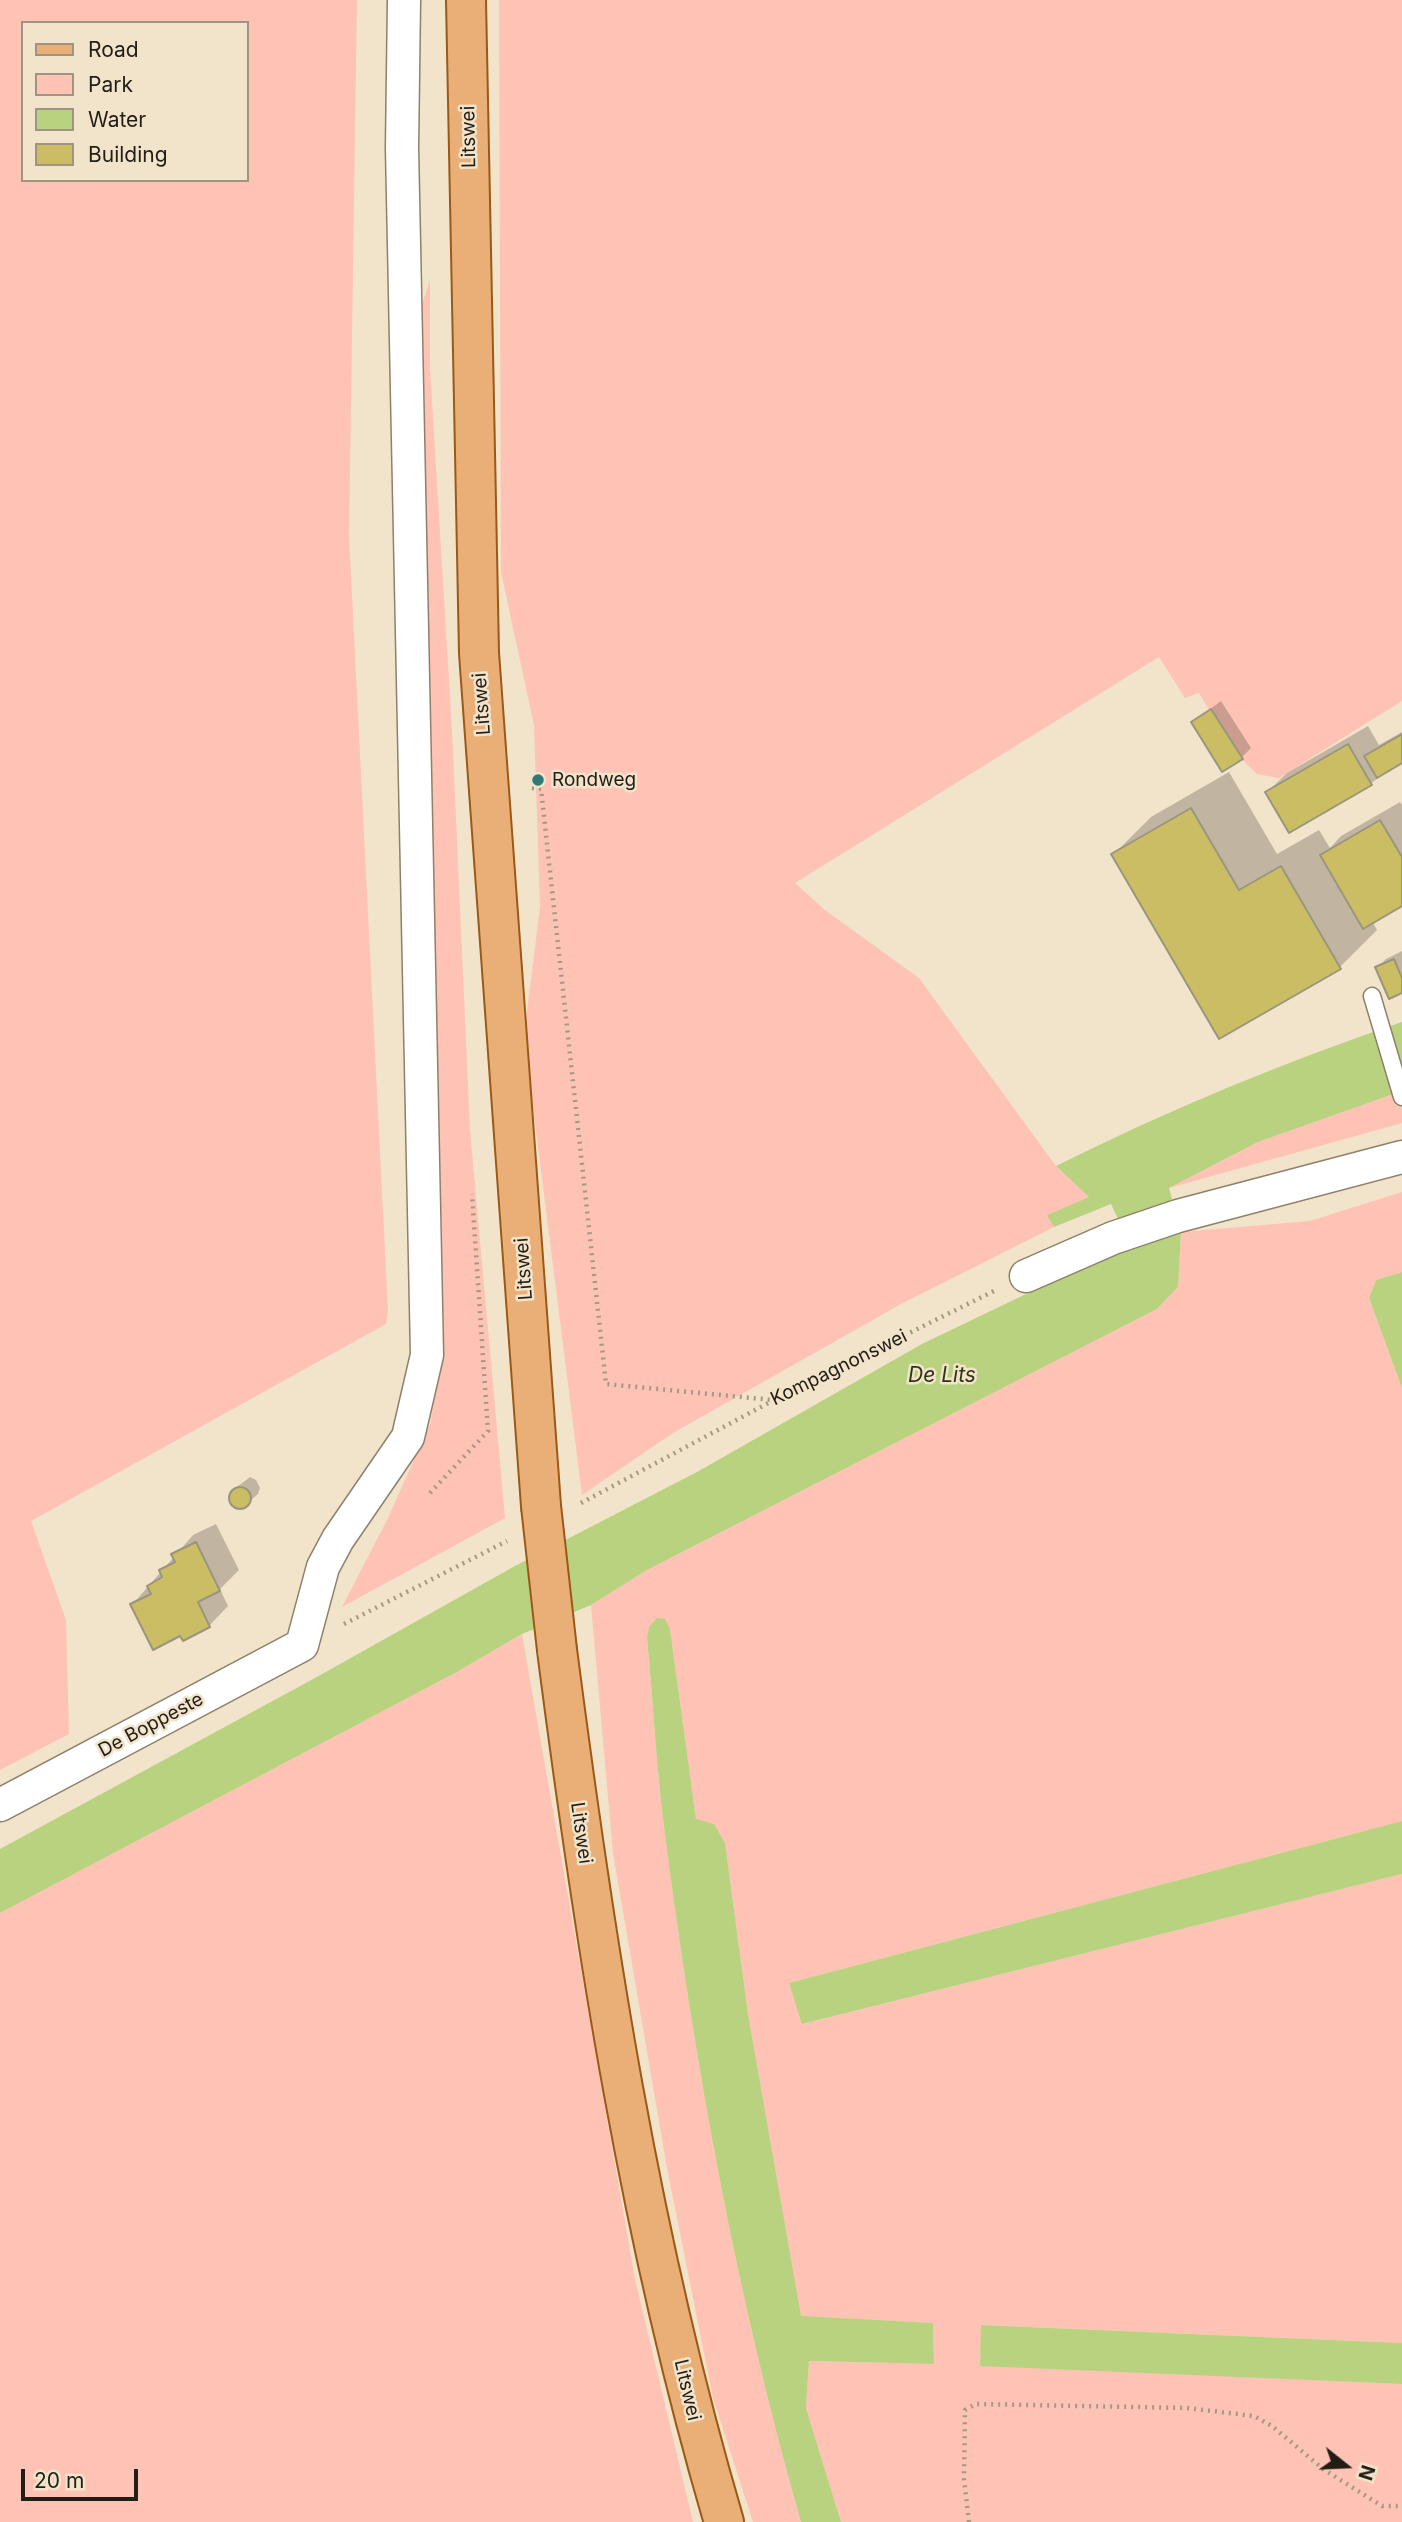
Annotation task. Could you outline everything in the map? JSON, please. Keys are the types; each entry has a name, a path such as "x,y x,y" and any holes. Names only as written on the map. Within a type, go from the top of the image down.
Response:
{"main road":[{"name":"Litswei","path":"466,0 479,653 557,1650 605,1994 646,2213 697,2432 724,2522"}],"street":[{"path":"302,1645 323,1567 338,1539 408,1437 427,1355 402,162 404,0"},
{"path":"1026,1276 1113,1238 1178,1216 1402,1157"},
{"name":"De Boppeste","path":"0,1805 302,1645"}],"lane":[{"path":"1372,996 1402,1096"}],"path":[{"path":"532,788 541,789 607,1384 774,1400"},
{"path":"430,1493 488,1432 472,1194"},
{"name":"Kompagnonswei","path":"302,1645 546,1515 1026,1276"},
{"path":"969,2522 964,2479 965,2410 976,2404 1187,2408 1254,2416 1272,2426 1323,2469 1382,2506 1402,2506"}],"green space":[{"path":"0,0 357,0 349,536 388,1311 386,1324 31,1521 66,1620 69,1734 0,1770"},
{"path":"499,0 1402,0 1402,701 1279,778 1257,774 1234,752 1199,693 1185,698 1159,657 795,883 825,910 919,978 1056,1166 1089,1197 1048,1215 1054,1227 901,1304 673,1433 582,1495 524,1036 540,907 534,725 501,572"},
{"path":"430,280 430,368 452,730 470,1130 505,1518 342,1607 387,1520 431,1422 440,1335 404,358"},
{"path":"1402,1091 1402,1123 1169,1188 1258,1142"},
{"path":"1402,1192 1402,1272 1376,1280 1369,1298 1402,1388 1402,1821 789,1983 803,2024 1402,1874 1402,2343 982,2325 980,2365 1402,2384 1402,2522 841,2522 806,2408 809,2361 934,2364 933,2323 801,2317 748,2014 725,1843 696,1819 670,1629 649,1627 647,1637 661,1803 703,2090 756,2351 801,2522 753,2522 713,2398 667,2168 613,1853 591,1605 647,1570 1157,1309 1178,1287 1181,1232 1310,1221"},
{"path":"522,1634 635,2279 693,2522 0,2522 0,1913 455,1673"}],"water":[{"name":"De Lits","path":"1402,1022 1402,1091 1258,1142 1169,1188 1181,1232 1178,1287 1157,1309 647,1570 591,1605 522,1634 455,1673 0,1913 0,1849 515,1566 697,1472 922,1344 1130,1244 1111,1204 1054,1227 1047,1215 1089,1197 1056,1166 1227,1088"},
{"path":"1402,1272 1402,1388 1369,1298 1376,1280"},
{"path":"657,1618 665,1619 670,1629 696,1819 714,1824 725,1843 748,2014 801,2316 933,2323 934,2364 809,2361 806,2408 841,2522 801,2522 756,2351 719,2177 689,2002 664,1827 647,1637 649,1627"},
{"path":"1402,1821 1402,1874 802,2024 789,1983"},
{"path":"981,2325 1402,2343 1402,2384 980,2366"}],"building":[{"path":"1211,709 1243,759 1222,772 1191,722"},
{"path":"1402,734 1402,763 1377,778 1364,756"},
{"path":"1348,744 1372,785 1289,833 1265,792"},
{"path":"1191,808 1239,890 1281,866 1341,969 1219,1039 1111,854"},
{"path":"1380,820 1402,857 1402,906 1363,929 1320,855"},
{"path":"1394,959 1402,978 1402,993 1389,999 1375,967"},
{"path":"240,1487 248,1490 251,1498 248,1506 240,1509 232,1506 229,1498 232,1490"},
{"path":"196,1542 220,1591 198,1602 210,1627 183,1641 180,1636 153,1650 130,1604 151,1594 147,1586 162,1577 159,1570 175,1562 171,1554"}],"place":[{"name":"Rondweg","path":"538,780"}]}
